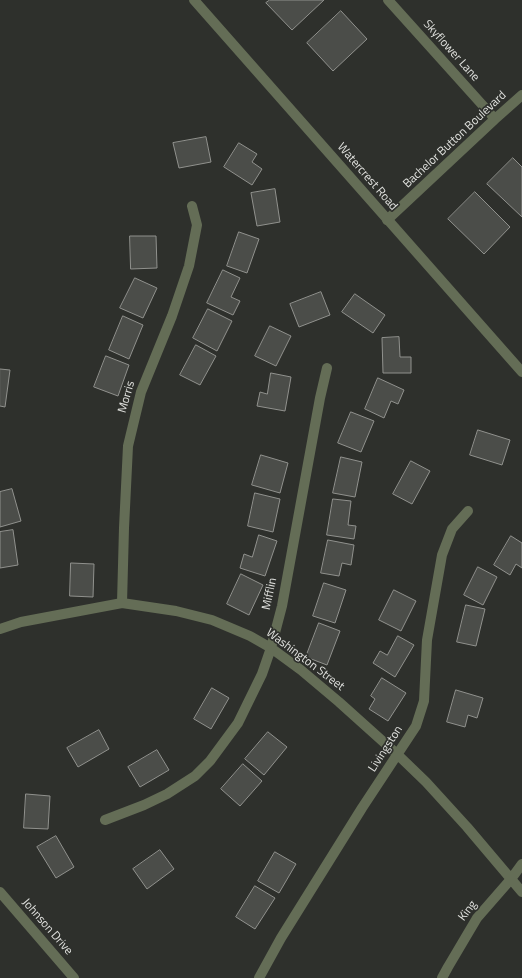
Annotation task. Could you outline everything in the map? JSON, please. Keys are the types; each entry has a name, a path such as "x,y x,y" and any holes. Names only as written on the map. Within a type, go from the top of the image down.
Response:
{"street":[{"name":"Watercrest Road","path":"194,0 522,372"},
{"name":"Skyflower Lane","path":"388,0 495,119"},
{"name":"Bachelor Button Boulevard","path":"388,220 522,95"},
{"name":"Morris","path":"122,603 128,446 141,392 172,316 189,266 197,225 192,206"},
{"name":"Mifflin","path":"104,820 144,805 167,794 195,776 210,761 238,723 262,674 271,648 282,606 320,398 327,368"},
{"name":"Livingston","path":"259,978 281,938 362,808 416,726 424,701 427,640 442,555 452,529 468,511"},
{"name":"Washington Street","path":"0,629 21,622 122,603 176,611 212,620 250,636 271,648 300,670 339,702 398,755 426,782 467,827 522,892"},
{"name":"King","path":"442,978 477,918 512,879 522,864"},
{"name":"Johnson Drive","path":"0,892 74,978"}],"building":[{"path":"270,0 324,0 292,30 266,3"},
{"path":"341,11 367,39 333,71 307,43"},
{"path":"206,137 211,162 179,168 173,143"},
{"path":"239,143 257,154 252,162 262,169 252,185 224,167"},
{"path":"513,158 522,167 522,217 487,184"},
{"path":"275,189 280,222 257,226 251,193"},
{"path":"475,192 510,227 484,254 448,219"},
{"path":"239,232 259,239 247,273 227,266"},
{"path":"130,236 156,236 157,268 131,269"},
{"path":"223,270 240,278 231,297 240,301 233,315 207,303"},
{"path":"135,278 157,288 143,318 120,308"},
{"path":"321,292 330,315 299,327 290,304"},
{"path":"355,294 385,315 373,333 342,312"},
{"path":"208,309 232,321 217,351 193,338"},
{"path":"123,316 143,325 129,359 109,350"},
{"path":"270,326 291,336 276,366 255,356"},
{"path":"399,337 400,357 411,357 411,373 383,373 382,338"},
{"path":"196,345 216,356 200,385 180,375"},
{"path":"106,356 129,365 118,396 94,387"},
{"path":"0,369 10,370 5,407 0,406"},
{"path":"271,373 291,377 285,411 257,406 260,392 267,394"},
{"path":"378,378 404,390 398,404 391,401 384,418 365,409"},
{"path":"351,412 374,421 361,452 338,443"},
{"path":"478,430 510,440 502,465 470,455"},
{"path":"261,455 288,463 280,493 252,485"},
{"path":"341,457 362,462 355,497 333,493"},
{"path":"411,461 430,471 412,504 393,494"},
{"path":"12,489 21,521 0,527 0,492"},
{"path":"255,493 280,499 273,532 248,526"},
{"path":"333,499 351,501 348,525 356,526 354,539 327,535"},
{"path":"13,530 18,565 0,568 0,532"},
{"path":"259,535 277,541 265,576 240,568 244,554 252,557"},
{"path":"511,536 522,543 522,568 516,564 510,575 494,565"},
{"path":"328,540 354,545 351,565 342,563 339,576 321,573"},
{"path":"71,563 94,564 93,597 70,596"},
{"path":"478,567 497,577 483,605 464,595"},
{"path":"241,574 263,585 249,615 227,604"},
{"path":"324,583 346,590 335,623 313,616"},
{"path":"394,590 416,601 401,631 379,620"},
{"path":"466,605 485,609 476,646 457,642"},
{"path":"319,623 340,631 327,665 306,657"},
{"path":"398,636 414,645 395,677 373,663 380,651 387,655"},
{"path":"382,678 406,693 388,721 369,709 375,699 371,696"},
{"path":"212,688 229,698 211,729 194,719"},
{"path":"456,690 483,698 477,718 468,715 465,727 447,722"},
{"path":"99,730 109,749 78,767 67,748"},
{"path":"268,732 287,747 264,775 245,759"},
{"path":"157,750 169,770 140,787 128,767"},
{"path":"243,764 262,781 240,806 221,789"},
{"path":"26,794 50,796 48,829 24,828"},
{"path":"56,836 74,867 56,878 37,847"},
{"path":"160,850 174,869 147,889 133,869"},
{"path":"275,852 296,864 279,893 258,881"},
{"path":"255,886 275,898 255,929 236,917"}]}
